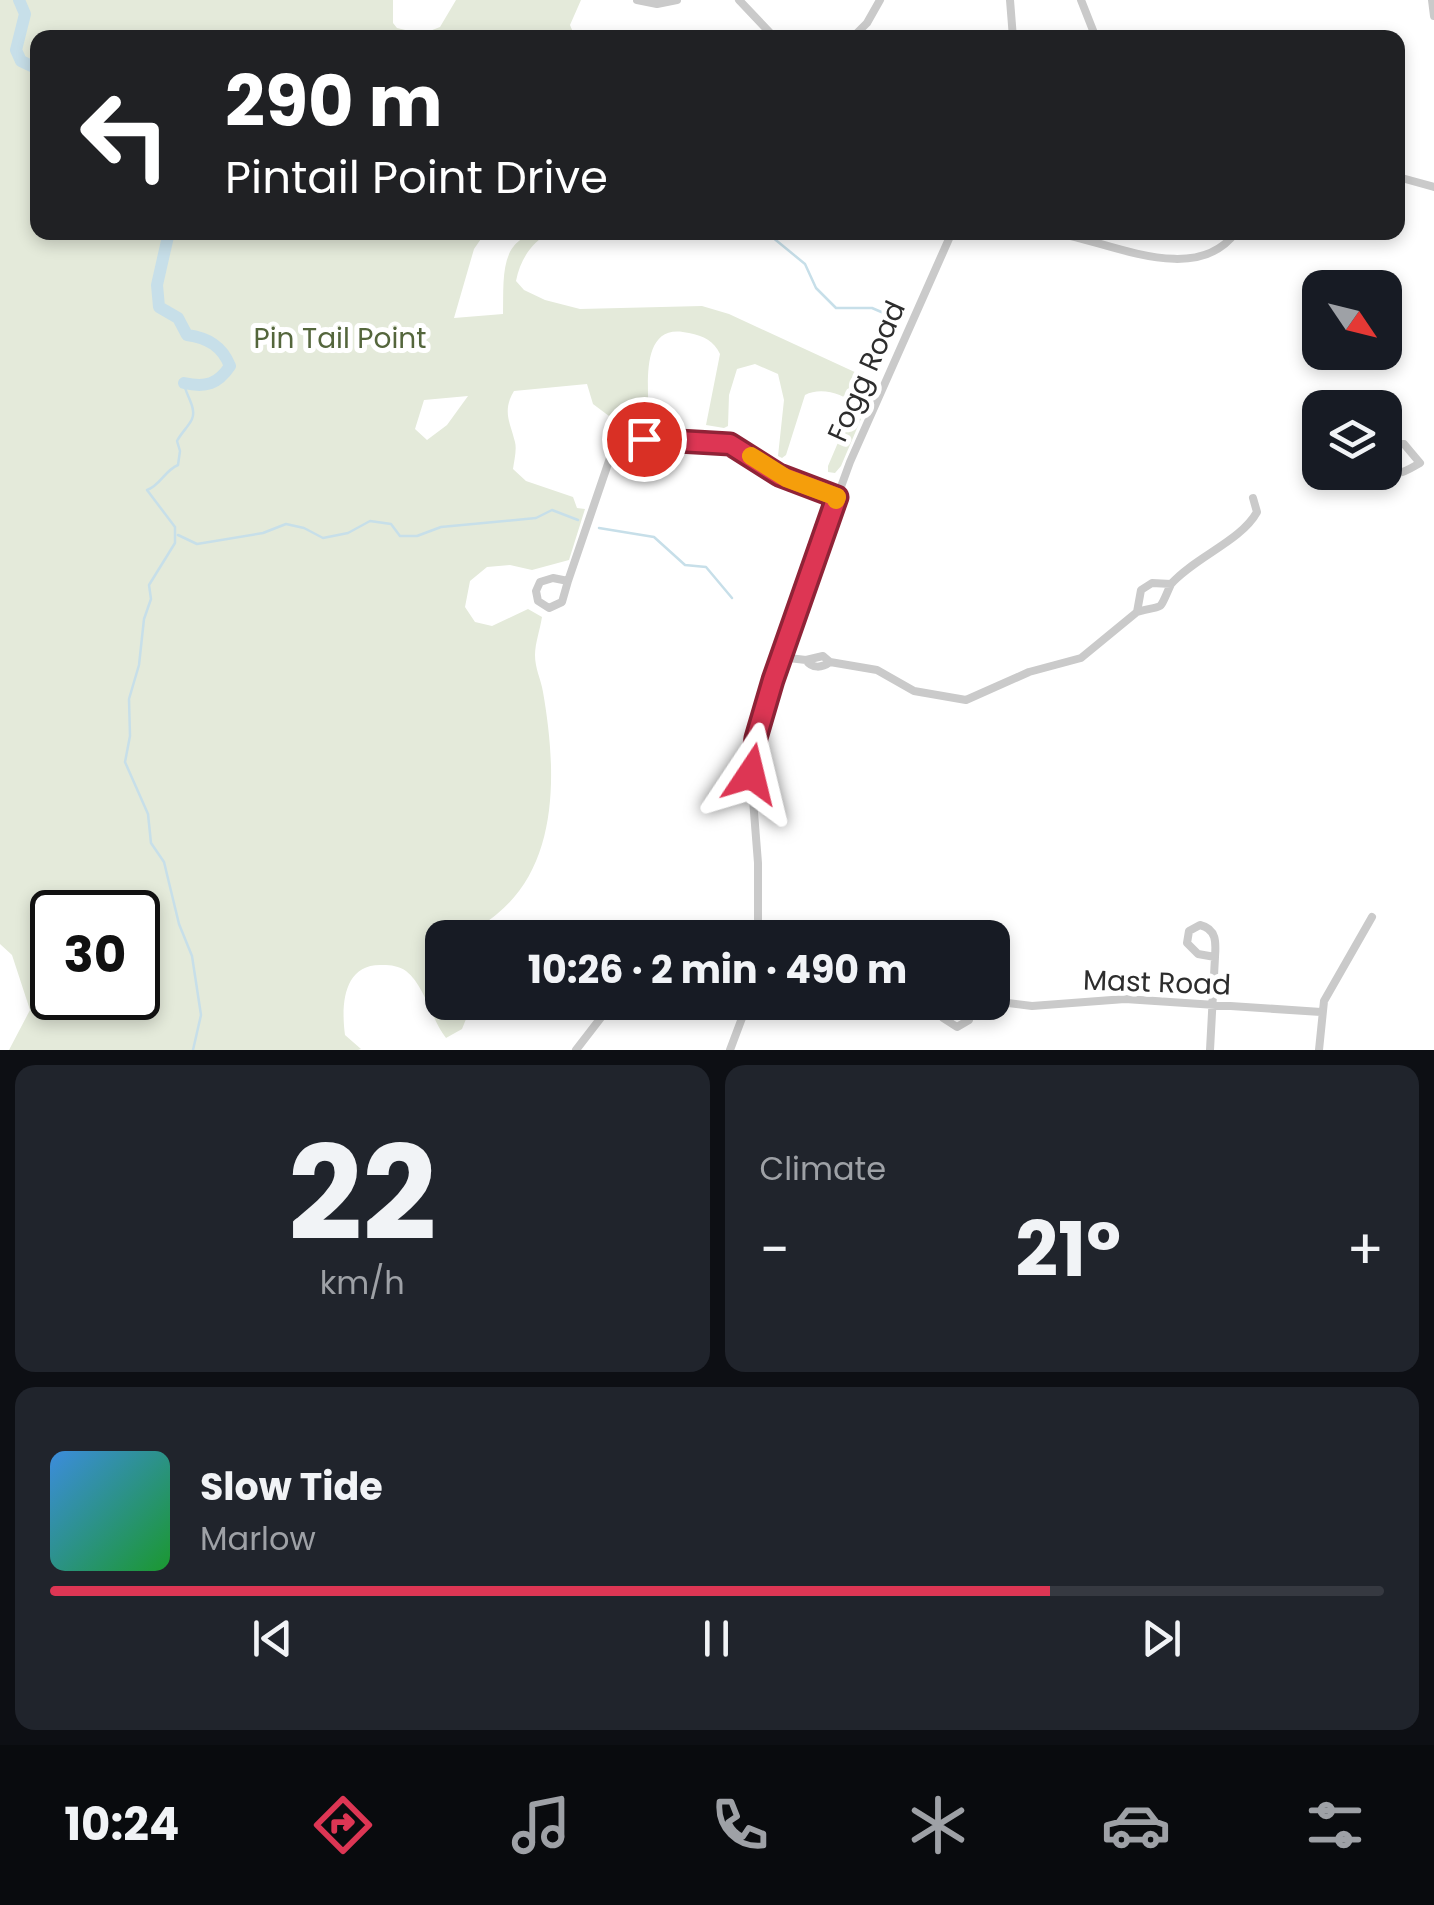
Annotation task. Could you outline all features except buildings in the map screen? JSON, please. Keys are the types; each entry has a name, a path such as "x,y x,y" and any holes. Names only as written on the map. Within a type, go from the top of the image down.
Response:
{"street":[{"path":"637,0 657,4 677,0"},
{"path":"739,0 768,30"},
{"path":"861,30 880,0"},
{"path":"1010,0 1012,30"},
{"path":"1081,0 1093,30"},
{"path":"1432,0 1434,16"},
{"path":"1405,180 1434,187"},
{"name":"Fogg Road","path":"758,920 751,767 756,738 780,657 837,497 948,240"},
{"path":"1096,240 1192,260 1221,249 1229,240"},
{"path":"568,582 543,580 536,588 538,601 546,607 558,606 565,596 611,456 627,442 730,444 779,475 837,497"},
{"path":"1402,444 1420,464"},
{"path":"1402,473 1434,460"},
{"path":"780,657 806,660 823,656 830,662 878,670 914,692 966,700 1028,672 1081,658 1137,612 1162,606 1171,584 1194,562 1248,524 1257,512 1253,498"},
{"path":"1137,612 1142,587 1171,584"},
{"path":"1319,1050 1324,1001 1372,916"},
{"path":"1210,1050 1216,941 1203,926 1192,928 1187,937 1191,948 1200,955 1214,957"},
{"name":"Mast Road","path":"1010,1003 1032,1006 1110,998 1321,1012"},
{"path":"576,1050 599,1020"},
{"path":"730,1050 741,1020"},
{"path":"946,1020 957,1027 969,1020"}],"green space":[{"name":"Pin Tail Point","path":"0,0 393,0 393,23 405,30 30,30 30,240 480,240 474,249 454,318 503,314 505,271 512,248 520,240 540,240 527,253 516,281 524,290 545,300 580,309 702,306 729,314 872,380 875,386 835,473 828,472 828,466 854,405 831,392 805,395 782,458 778,456 784,400 778,374 755,364 737,369 729,395 728,426 706,425 720,354 712,342 694,334 672,332 661,337 650,360 648,416 621,425 593,404 587,384 514,391 508,411 516,445 513,469 526,481 573,497 577,508 585,509 569,560 532,570 510,565 487,567 470,581 465,607 475,622 492,626 528,609 542,617 535,660 547,721 551,781 543,840 518,893 488,920 425,920 425,998 413,977 401,968 370,966 352,978 345,999 345,1035 361,1049 9,1050 30,1010 12,955 0,944","holes":["468,396 447,425 427,440 415,429 424,400"]},
{"path":"456,0 581,0 570,25 572,30 432,30 440,27"},
{"path":"466,1020 462,1029 446,1038 436,1022"}],"waterway":[{"path":"19,0 25,14 16,50 21,61 30,65"},
{"path":"167,240 157,285 159,307 178,318 187,335 218,348 230,366 211,383 184,383"},
{"path":"776,240 805,264 816,288 836,308 872,308 900,320"},
{"path":"184,383 193,415 177,441 178,465 147,490 175,527 175,543 149,585 151,599 129,699 130,736 125,762 148,814 151,843 164,862 179,924 192,956 201,1015 193,1050"},
{"path":"178,535 197,544 263,533 286,524 323,538 348,533 370,521 391,524 400,536 417,536 441,527 536,518 552,510 578,520"},
{"path":"599,528 654,537 685,565 706,567 732,598"}],"slow traffic":[{"path":"751,456 775,473 837,497 836,500"}],"route":[{"path":"644,439 730,444 779,475 837,497 773,680 756,738 751,774"}]}
